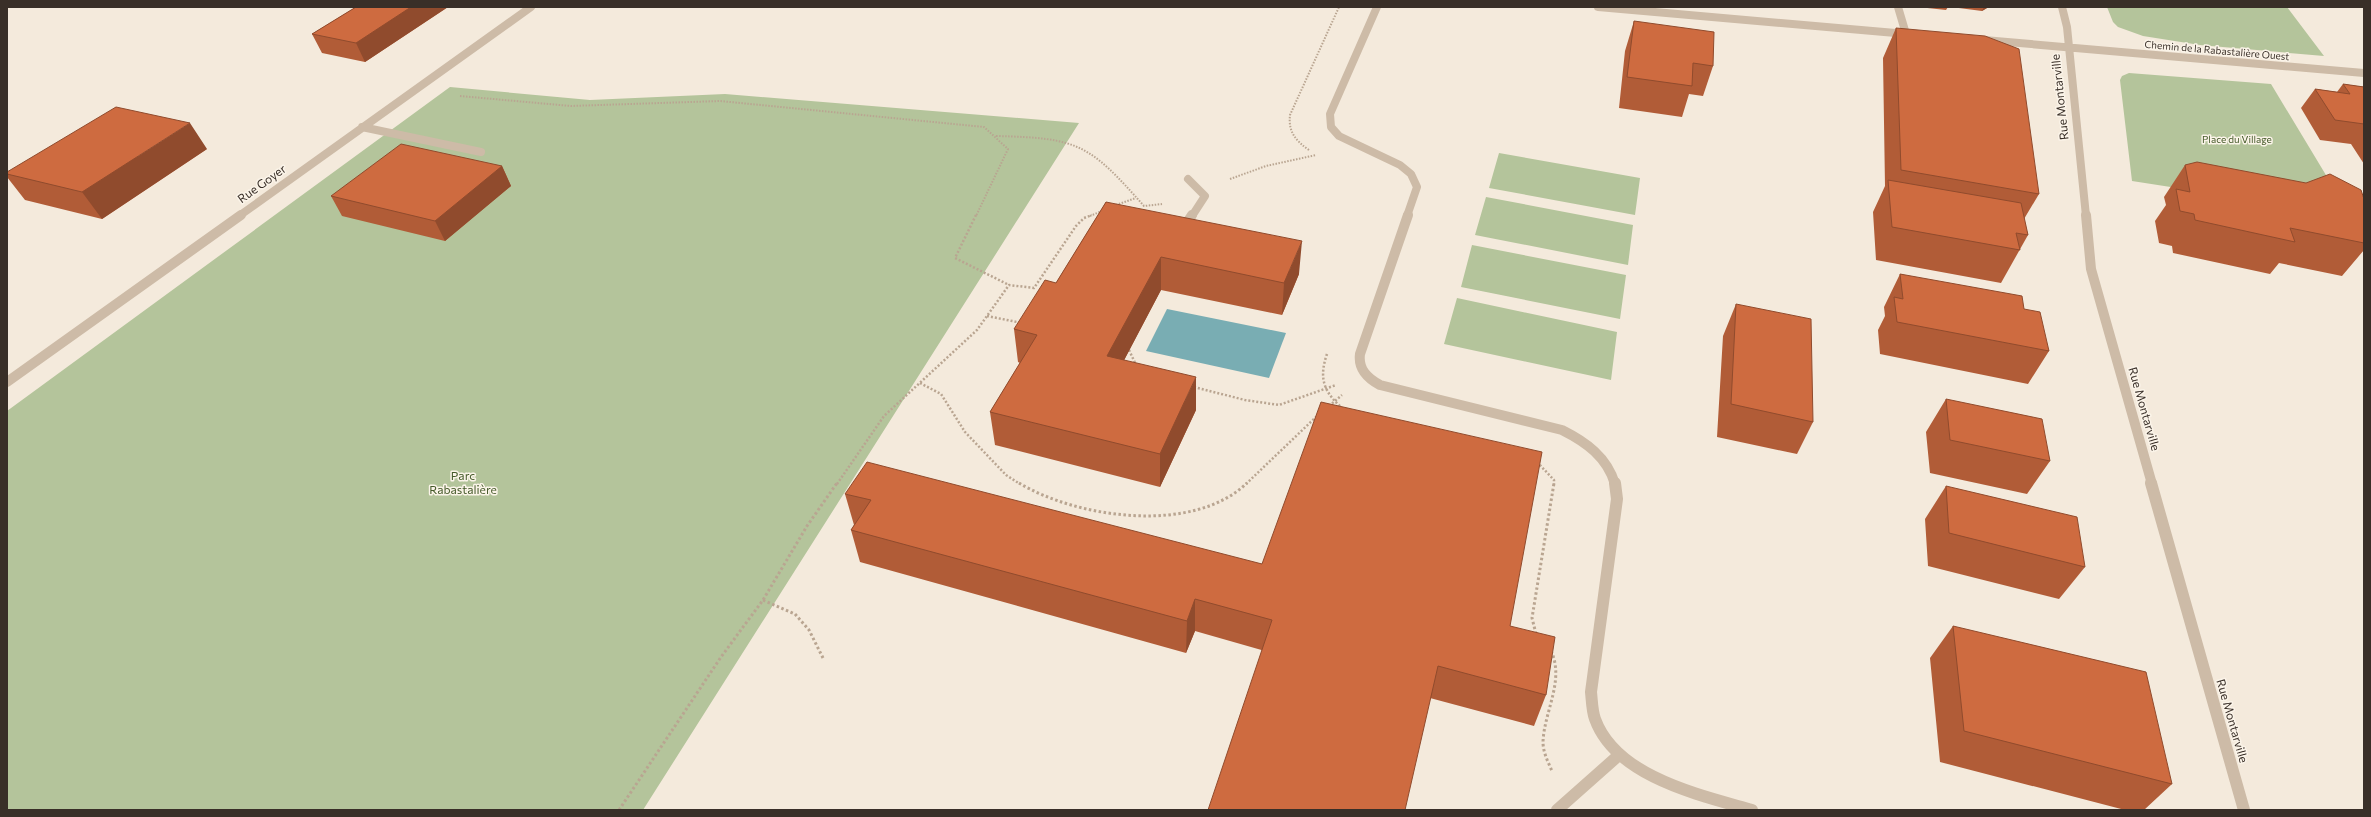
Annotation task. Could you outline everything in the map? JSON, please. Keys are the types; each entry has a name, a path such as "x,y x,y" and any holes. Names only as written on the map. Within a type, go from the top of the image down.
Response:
{"street":[{"name":"Rue Goyer","path":"7,382 531,7"},
{"path":"1377,7 1330,114 1330,124 1332,130 1343,139 1394,161 1408,170 1417,181 1417,187 1358,361 1365,374 1371,381 1390,388 1562,430 1589,444 1608,465 1617,488 1617,499 1590,705 1599,731 1618,755 1631,764 1684,790 1752,810"},
{"path":"1598,7 1631,8 1914,34"},
{"path":"1898,7 1906,34"},
{"name":"Rue Montarville","path":"2062,7 2067,27 2091,269 2244,810"},
{"name":"Chemin de la Rabastalière Ouest","path":"1977,39 2364,73"},
{"path":"362,127 481,152"},
{"path":"1175,240 1205,196 1188,179"},
{"path":"1557,810 1618,755"}],"path":[{"path":"456,95 571,106 720,101 984,127 1008,149 955,258 1009,285 1034,288 1076,226 1084,218 1104,210"},
{"path":"995,136 1027,137 1074,144 1095,156 1128,190"},
{"path":"1111,207 1136,198"},
{"path":"1118,204 1121,207"},
{"path":"619,810 721,657 763,600 807,526 884,416 977,330 1009,285"},
{"path":"987,316 1025,324"},
{"path":"1129,350 1138,368"},
{"path":"1193,387 1245,400 1278,404 1365,374"},
{"path":"1323,412 1365,374"},
{"path":"920,383 940,394 965,432 1006,475 1034,492 1060,503 1109,512 1146,515 1184,513 1218,504 1245,485 1317,416"},
{"path":"763,600 795,614 809,630 824,660"}],"green space":[{"path":"2107,7 2287,7 2324,56 2200,45 2143,36 2118,27 2113,22"},
{"name":"Place du Village","path":"2129,73 2271,84 2350,215 2132,181 2120,80 2122,76"},
{"name":"Parc Rabastalière","path":"450,87 590,100 725,94 1079,123 643,810 7,810 7,411"},
{"path":"1499,153 1640,178 1635,215 1489,188"},
{"path":"1486,197 1633,225 1628,265 1475,235"},
{"path":"1472,245 1626,275 1620,319 1461,287"},
{"path":"1457,298 1617,332 1611,380 1444,344"}],"water":[{"path":"1167,309 1286,333 1269,378 1146,351"}],"building":[{"path":"356,7 411,7 356,43 312,34"},
{"path":"1634,21 1714,32 1713,66 1693,63 1692,86 1627,77"},
{"path":"1896,28 1985,36 2019,49 2039,194 1901,170"},
{"path":"2343,84 2364,87 2364,124 2335,120 2315,89 2350,94"},
{"path":"116,107 190,123 82,192 7,174 7,172"},
{"path":"401,144 502,166 435,221 331,196"},
{"path":"2197,162 2306,183 2330,174 2361,190 2364,199 2364,243 2290,228 2295,242 2195,220 2194,214 2180,211 2176,189 2190,192 2185,165"},
{"path":"1888,180 2021,203 2028,235 2016,233 2020,250 1892,227"},
{"path":"1106,202 1302,241 1284,283 1161,257 1107,356 1196,377 1160,454 990,412 1037,335 1014,329 1045,280 1056,283"},
{"path":"1900,274 2022,296 2024,309 2040,312 2049,351 1897,322 1894,297 1903,299"},
{"path":"1736,304 1811,319 1813,422 1731,404"},
{"path":"1946,399 2042,419 2050,461 1950,440"},
{"path":"1321,402 1542,452 1510,626 1555,637 1546,695 1438,666 1405,810 1208,810 1272,620 1195,599 1187,621 851,530 871,500 845,494 867,462 1262,564"},
{"path":"1946,486 2077,517 2085,567 1949,533"},
{"path":"1953,626 2146,672 2172,784 1964,731"}]}
